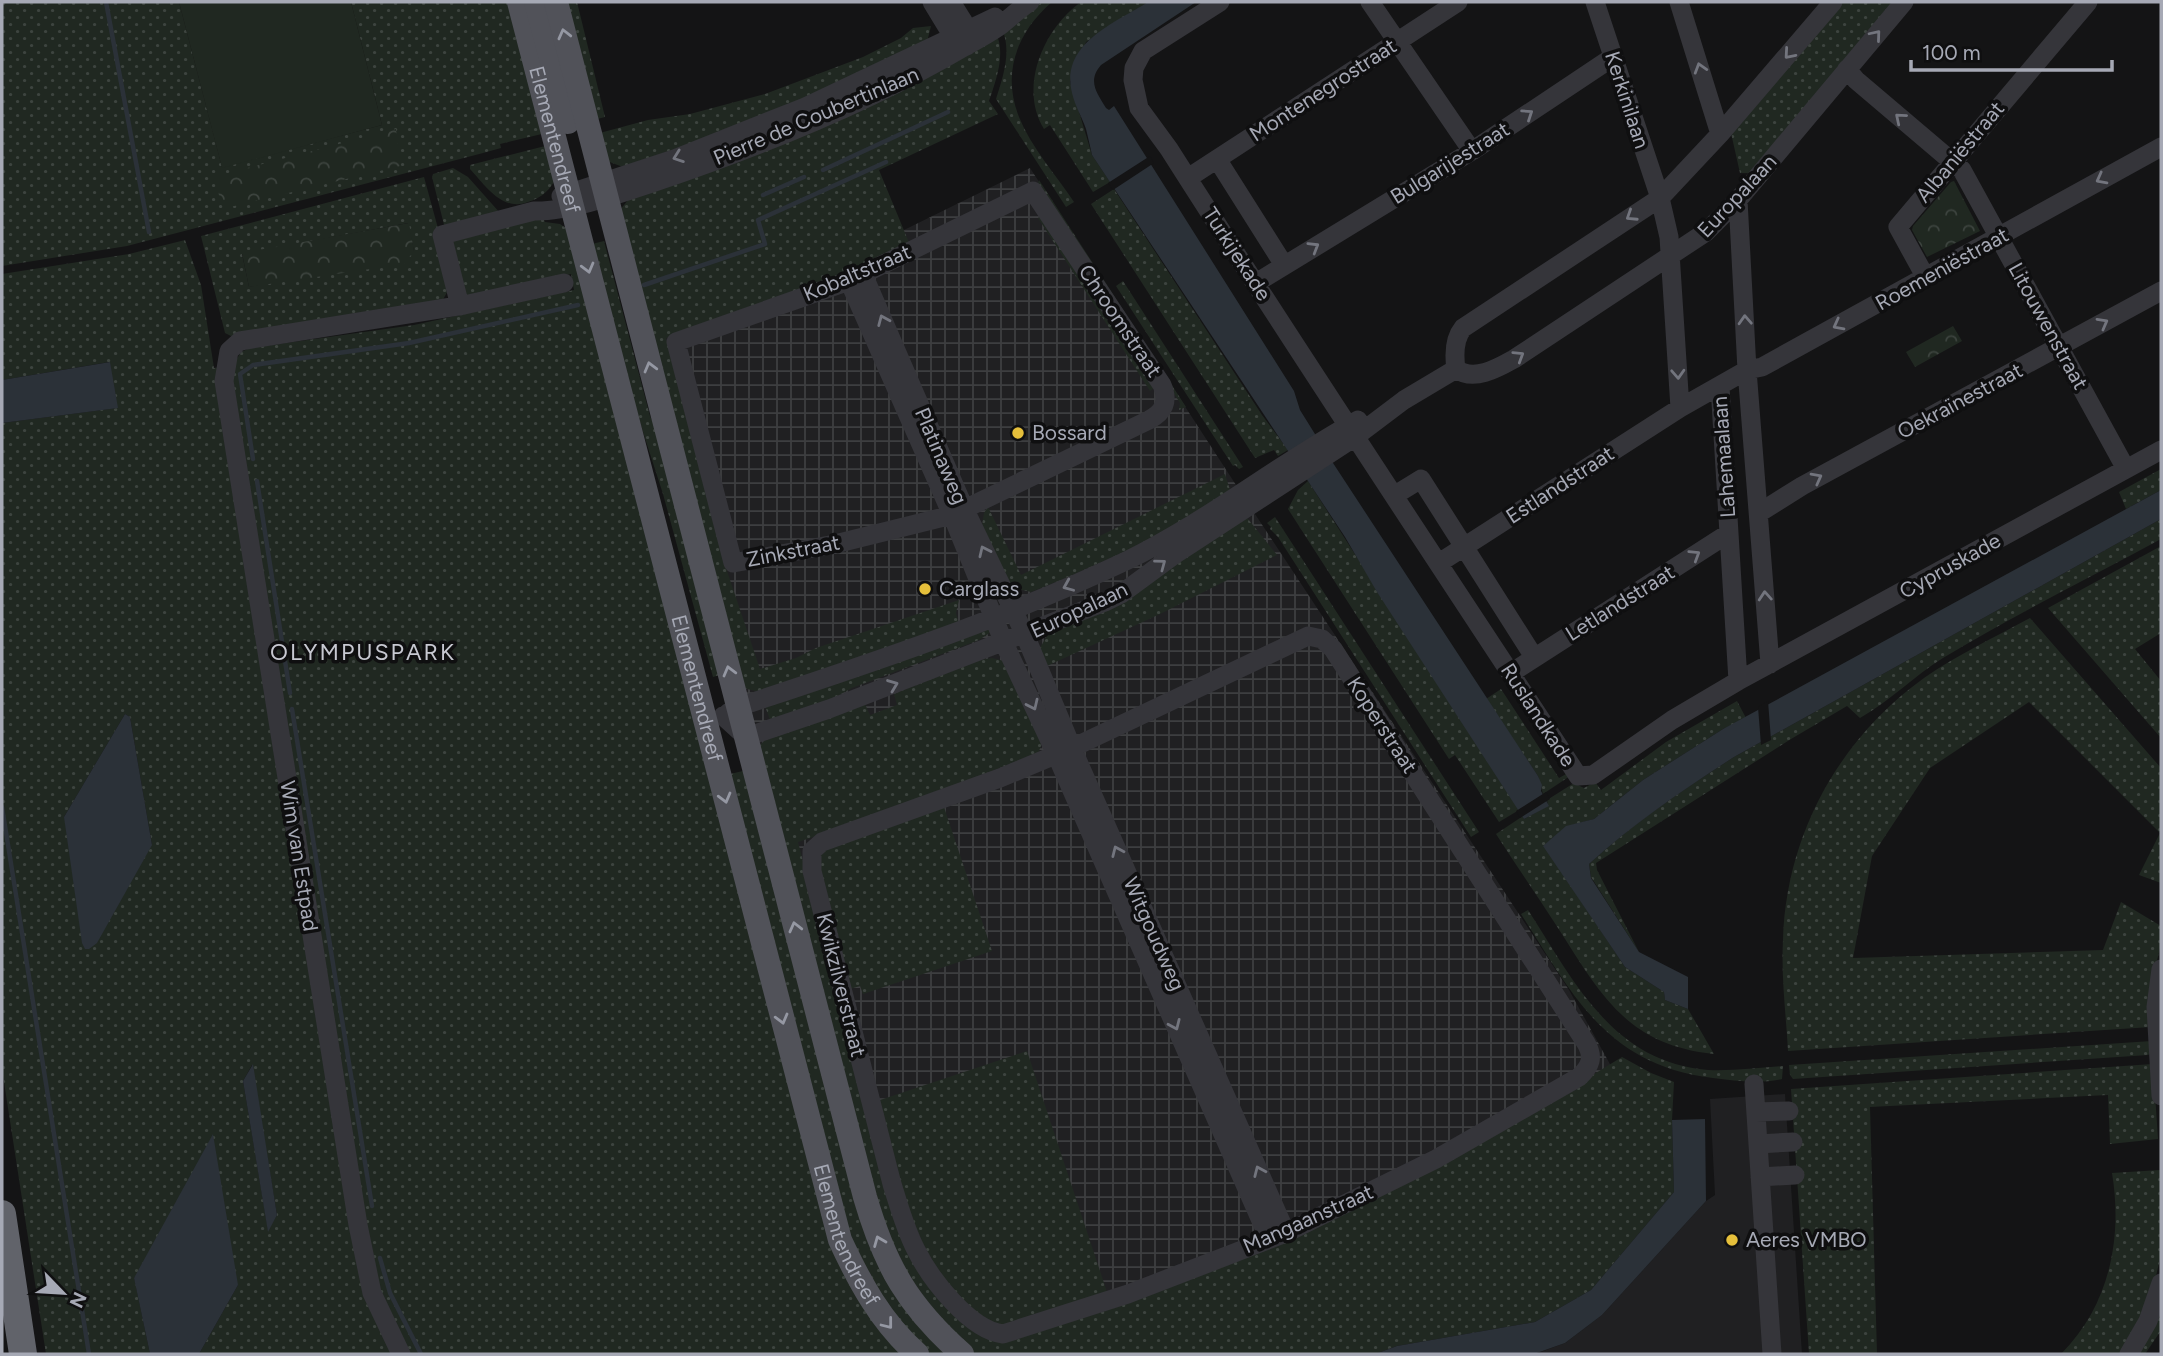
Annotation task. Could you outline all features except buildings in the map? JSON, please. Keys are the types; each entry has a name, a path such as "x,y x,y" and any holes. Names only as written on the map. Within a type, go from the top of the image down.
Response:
{"highway":[{"path":"2,1214 23,1354"}],"main road":[{"name":"Elementendreef","path":"519,2 570,130 588,193 636,447 723,719 746,737 876,1235 889,1265 907,1295 938,1333 962,1354"},
{"name":"Elementendreef","path":"536,2 588,193 723,719 840,1240 872,1304 894,1332 917,1354"},
{"name":"Elementendreef","path":"556,2 570,130"}],"street":[{"path":"932,2 962,37"},
{"path":"951,2 962,37"},
{"name":"Turkijekade","path":"1220,2 1143,51 1134,68 1133,80 1139,108 1188,177 1256,283 1343,437"},
{"path":"1370,2 1472,151"},
{"name":"Montenegrostraat","path":"1188,177 1458,2"},
{"name":"Kerkinilaan","path":"1595,2 1660,198 1671,257"},
{"path":"1679,2 1720,134"},
{"path":"1456,369 1456,342 1463,328 1660,198 1720,134 1833,2"},
{"name":"Europalaan","path":"723,719 1002,614 1152,547 1289,471 1343,437 1382,407 1404,400 1456,369 1469,374 1494,370 1706,232 1738,200 1904,2"},
{"name":"Albaniëstraat","path":"1926,278 1898,227 2088,2"},
{"name":"Pierre de Coubertinlaan","path":"460,306 442,235 534,211 541,202 679,174 782,135 869,98 962,37 1001,14 1022,7"},
{"name":"Bulgarijestraat","path":"1256,283 1472,151 1613,57"},
{"name":"Litouwenstraat","path":"1847,69 1856,80 1962,170 2126,469"},
{"name":"Roemeniëstraat","path":"1720,386 1926,278 2161,146"},
{"path":"1217,159 1284,265"},
{"name":"Kobaltstraat","path":"676,342 856,277 1033,191"},
{"name":"Chroomstraat","path":"958,512 1149,420 1161,412 1166,398 1162,385 1033,191"},
{"name":"Lahemaalaan","path":"1738,200 1747,370 1770,664"},
{"name":"Lahemaalaan","path":"1671,257 1680,408 1720,386 1738,681"},
{"name":"Platinaweg","path":"856,277 1002,614 1004,643"},
{"path":"460,306 564,283"},
{"name":"Oekraïnestraat","path":"1759,513 1802,486 2161,291"},
{"name":"Wim van Estpad","path":"401,1354 372,1293 358,1225 224,381 229,351 240,341 460,306"},
{"name":"Zinkstraat","path":"676,342 733,563 835,544 958,512"},
{"name":"Estlandstraat","path":"1439,563 1680,408"},
{"name":"Ruslandkade","path":"1343,437 1395,495 1578,776 1592,775 1672,720 1738,681"},
{"name":"Cypruskade","path":"1738,681 2161,450"},
{"name":"Europalaan","path":"746,737 829,709 1105,602 1121,594 1289,471"},
{"name":"Ruslandkade","path":"1395,495 1421,479 1534,657"},
{"name":"Letlandstraat","path":"1511,673 1729,533"},
{"name":"Platinaweg","path":"1002,614 1025,635"},
{"name":"Witgoudweg","path":"1025,635 1064,751 1278,1236"},
{"name":"Koperstraat","path":"1064,751 1301,638 1322,639 1333,649 1592,1052 1591,1062"},
{"name":"Witgoudweg","path":"1004,643 1064,751"},
{"name":"Kwikzilverstraat","path":"1003,1334 991,1332 978,1324 933,1278 916,1251 904,1221 892,1184 812,872 812,851 822,842 1000,778 1064,751"},
{"path":"2161,975 2157,1007 2161,1096"},
{"name":"Mangaanstraat","path":"1003,1334 1128,1294 1278,1236 1436,1159 1579,1077 1591,1062"},
{"path":"1754,1084 1772,1354"},
{"path":"1756,1112 1789,1111"},
{"path":"1758,1144 1793,1142"},
{"path":"1760,1177 1795,1175"},
{"path":"2129,1354 2148,1321 2161,1283"}],"shaded area":[{"path":"1148,2 1196,2 1101,65 1094,82 1097,92 1106,108 1109,110 1114,106 1294,391 1300,410 1333,463 1538,776 1542,785 1541,791 1549,806 1524,819 1377,592 1345,537 1092,155 1086,129 1072,93 1070,76 1074,61 1092,37"},
{"path":"1030,168 1569,990 1611,1066 1387,1207 988,1350 822,994 650,323 847,258"},
{"path":"110,362 118,408 2,423 2,380"},
{"path":"2161,490 2161,519 1734,757 1659,807 1589,864 1591,878 1639,952 1688,977 1688,1009 1665,1000 1664,992 1625,967 1543,846 1566,826 1594,819 1643,780 1723,729"},
{"path":"125,714 130,717 152,845 97,943 85,949 64,817"},
{"path":"253,1064 277,1215 268,1232 243,1081"},
{"name":"Aeres VMBO","path":"1785,1094 1802,1354 1535,1354 1565,1343 1602,1315 1706,1201 1715,1195 1710,1099"},
{"path":"1705,1119 1706,1201 1602,1315 1565,1343 1534,1354 1375,1354 1397,1346 1535,1322 1591,1290 1674,1192 1672,1120"},
{"path":"213,1134 238,1285 199,1354 150,1354 134,1278"}],"green space":[{"path":"2,2 179,2 222,167 382,125 351,2 512,2 546,133 500,144 501,148 483,153 127,246 2,266"},
{"path":"179,2 351,2 382,125 222,168"},
{"path":"562,2 577,2 605,117 593,120"},
{"path":"1042,2 1052,2 1040,13 1022,39 1016,54 1012,84 1014,100 1024,128 1074,202 1066,207 996,99 1006,55 1002,29"},
{"path":"1081,2 1148,2 1086,42 1070,82 1092,155 1110,182 1093,192 1050,125 1044,129 1037,113 1034,95 1035,77 1046,43 1056,27"},
{"path":"1841,2 1899,2 1749,173 1740,173 1731,133"},
{"path":"931,26 927,42 761,119 623,167 607,161 596,134 648,120 690,114 765,94 863,57 901,38 913,28"},
{"path":"996,33 1000,58 989,101 998,114 879,170 910,245 829,280 666,338 727,571 760,669 959,600 956,613 959,624 760,692 747,689 741,685 620,210 628,200"},
{"path":"396,129 400,166 230,207 221,201 213,177"},
{"path":"549,145 554,182 543,195 528,202 519,204 502,200 470,169 470,165"},
{"path":"453,168 468,177 508,222 543,218 545,222 560,224 569,230 828,1220 907,1354 199,1354 238,1285 134,1277 150,1354 46,1354 2,1069 2,423 117,408 109,362 2,380 2,274 129,254 185,240 201,285 214,368 233,365 241,352 250,348 414,325 574,290 571,274 463,300 433,174","holes":["125,714 130,717 152,845 64,817","252,1065 277,1215 268,1230 243,1081"]},
{"path":"424,177 451,276 451,285 440,305 231,336 225,333 201,236","holes":["408,223 414,251 249,287 242,254"]},
{"path":"1039,180 1186,407 1179,410 1180,403 1038,183"},
{"path":"1954,181 1980,231 1927,257 1912,230 1913,226"},
{"path":"1114,189 1262,415 1288,450 1278,456 1274,450 1255,458 1091,204"},
{"path":"1043,214 1154,388 1150,391 1038,218"},
{"path":"409,223 414,251 404,264 249,287 242,253"},
{"path":"604,241 650,416 662,441 723,674 713,677 663,494 588,245"},
{"path":"1123,281 1243,467 1239,469 1233,466 1116,286"},
{"path":"1953,326 1962,341 1915,367 1906,352"},
{"path":"2161,469 2161,490 2126,509 2119,492"},
{"path":"1225,474 1232,496 1133,548 1031,592 1010,587 982,525 988,507 1021,575"},
{"path":"1308,481 1519,810 1499,822 1455,755 1449,759 1288,509 1298,490"},
{"path":"1244,514 1277,555 1160,614 1047,666 1040,648 1049,632"},
{"path":"1275,517 1479,832 1471,837 1278,537 1270,529 1267,523"},
{"path":"2161,519 2161,539 1943,658 1860,718 1847,706 1596,863 1597,870 1639,952 1591,877 1589,864 1623,835 1734,757"},
{"path":"2161,546 2161,633 2135,649 2161,681 2161,738 2048,608"},
{"path":"2030,618 2161,768 2161,883 2139,875 2160,833 2029,702 1930,768 1872,856 1853,958 2103,950 2121,902 2161,926 2161,944 2154,973 2151,1027 1788,1051 1783,968 1786,901 1794,863 1823,792 1843,760 1894,702 1924,678"},
{"path":"991,629 991,632 979,640 852,688 813,709 771,723 765,706 977,631"},
{"path":"992,658 1004,661 1042,744 1038,753 863,821 798,842 899,1227 993,1341 1470,1150 1622,1057 1674,1082 1674,1192 1591,1290 1535,1322 1397,1346 1375,1354 972,1354 951,1336 887,1244 760,745 764,741 865,704 870,715 897,705 894,694 980,660"},
{"path":"1501,689 1559,778 1568,773 1570,776 1543,794 1538,776 1486,699"},
{"path":"1737,701 1746,718 1723,729 1643,780 1594,819 1566,827 1544,846 1625,967 1664,992 1665,1000 1688,1009 1714,1054 1684,1049 1659,1040 1620,1013 1588,975 1496,834 1523,816 1524,819 1548,806 1547,800 1574,783 1584,788 1595,782 1601,790 1666,742"},
{"path":"747,770 857,1195 951,1354 926,1354 859,1267 726,775"},
{"path":"944,807 992,951 863,994 860,986 850,989 819,870 821,853 827,848"},
{"path":"1528,910 1562,964 1599,1014 1621,1035 1646,1052 1675,1064 1708,1070 1783,1066 1782,1079 1739,1081 1676,1071 1645,1058 1619,1042 1596,1022 1558,972 1521,914"},
{"path":"2152,1041 2151,1053 2148,1055 1793,1079 1789,1065"},
{"path":"1027,1051 1108,1295 1036,1320 995,1325 984,1319 953,1289 935,1266 910,1214 880,1100"},
{"path":"2153,1064 2158,1139 2110,1144 2108,1095 1870,1107 1877,1354 1809,1354 1791,1089"},
{"path":"2160,1170 2160,1259 2152,1293 2121,1354 2061,1354 2091,1315 2109,1270 2115,1222 2112,1173"},
{"path":"2161,1303 2160,1332 2145,1354 2136,1354"}],"pier":[{"path":"1150,156 1154,163 1113,190 1108,183"},
{"path":"1768,701 1771,740 1761,745 1758,707"},
{"path":"1546,792 1550,799 1520,818 1516,811"}],"waterway":[{"path":"106,2 149,232"},
{"path":"823,170 948,112"},
{"path":"644,285 765,244 758,220 886,162"},
{"path":"763,195 804,177"},
{"path":"253,459 240,374 253,365 409,343 578,305"},
{"path":"257,481 290,693"},
{"path":"292,709 372,1206"},
{"path":"2,807 89,1354"},
{"path":"380,1258 390,1293 421,1354"}],"place":[{"name":"Bossard","path":"1018,433"},
{"name":"Carglass","path":"925,589"},
{"name":"Aeres VMBO","path":"1732,1240"}],"district":[{"name":"OLYMPUSPARK","path":"363,652"}]}
